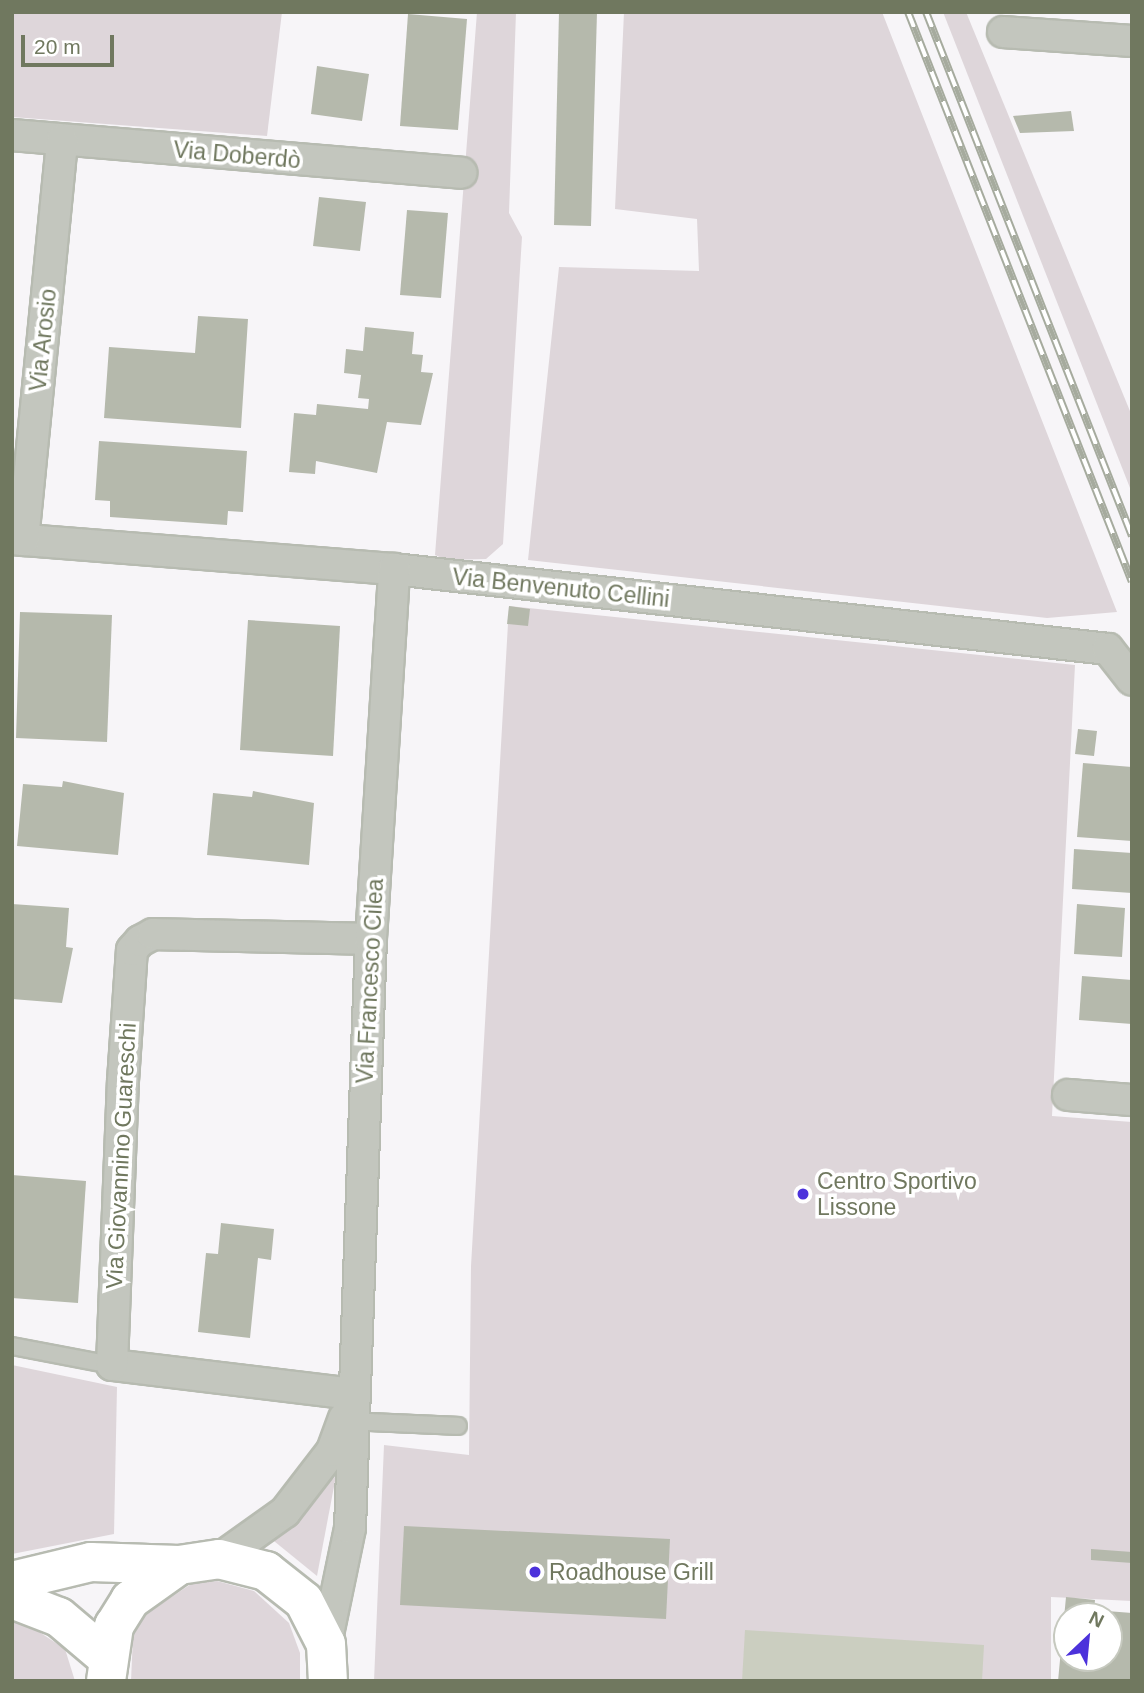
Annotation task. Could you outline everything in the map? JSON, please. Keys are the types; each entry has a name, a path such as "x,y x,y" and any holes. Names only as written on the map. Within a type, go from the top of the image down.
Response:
{"main road":[{"path":"12,1581 91,1562 179,1565 219,1559 255,1566 287,1584 304,1601 327,1662"},
{"path":"12,1599 60,1617 105,1668 130,1600 179,1565"}],"street":[{"path":"1003,32 1132,41"},
{"name":"Via Doberdò","path":"12,135 461,173"},
{"name":"Via Arosio","path":"18,539 62,140"},
{"name":"Via Benvenuto Cellini","path":"18,539 394,569 1108,649 1132,680"},
{"name":"Via Francesco Cilea","path":"327,1662 350,1528 350,1412 371,939 394,569"},
{"name":"Via Giovannino Guareschi","path":"112,1365 132,950 153,934 371,939"},
{"path":"1068,1095 1132,1100"},
{"path":"112,1365 350,1412"},
{"name":"Via Francesco Cilea","path":"219,1559 285,1512 332,1451 350,1412"}],"lane":[{"path":"12,1346 112,1365"},
{"path":"350,1412 458,1426"}],"shaded area":[{"path":"12,12 282,12 267,136 12,117"},
{"path":"477,12 516,12 509,213 522,237 503,544 486,559 446,560 435,555"},
{"path":"624,12 882,12 1117,612 1047,618 528,560 559,267 699,271 697,219 615,209"},
{"path":"943,12 966,12 1132,416 1132,493"},
{"name":"Centro Sportivo Lissone","path":"509,606 1075,665 1052,1116 1132,1122 1132,1601 1051,1597 1051,1681 374,1681 384,1445 469,1455 471,1266"},
{"path":"12,1365 117,1387 114,1534 12,1554"},
{"path":"336,1476 317,1576 269,1537"},
{"path":"217,1581 254,1591 289,1623 300,1653 300,1681 131,1681 133,1636 146,1614 191,1584"},
{"path":"12,1614 65,1649 75,1681 12,1681"},
{"path":"745,1630 984,1645 982,1681 742,1681"}],"building":[{"path":"559,12 597,12 591,226 554,225"},
{"path":"408,14 467,19 458,130 400,126"},
{"path":"317,66 369,74 362,121 311,114"},
{"path":"1071,111 1074,131 1020,133 1013,116"},
{"path":"319,197 366,202 360,251 313,246"},
{"path":"407,210 448,213 441,298 400,295"},
{"path":"198,316 248,319 241,428 104,418 109,347 195,353"},
{"path":"365,327 414,332 412,354 423,355 421,372 433,373 421,425 387,422 377,473 316,461 315,474 289,472 294,413 316,415 317,404 368,409 369,399 358,398 361,375 344,373 346,349 363,351"},
{"path":"99,441 247,451 243,512 228,511 227,525 110,517 110,501 95,500"},
{"path":"509,606 530,609 528,626 507,624"},
{"path":"20,612 112,615 107,742 16,738"},
{"path":"248,620 340,626 333,756 240,750"},
{"path":"1078,729 1097,731 1094,756 1075,754"},
{"path":"1083,763 1132,767 1132,841 1077,837"},
{"path":"63,781 124,793 118,855 17,846 23,784 62,787"},
{"path":"253,791 314,803 309,865 207,855 213,793 252,797"},
{"path":"1074,849 1132,853 1132,893 1072,889"},
{"path":"12,904 69,908 66,947 73,948 62,1003 12,999"},
{"path":"1077,904 1125,908 1122,957 1074,954"},
{"path":"1082,976 1132,980 1132,1024 1079,1020"},
{"path":"12,1175 86,1181 78,1303 12,1298"},
{"path":"221,1223 274,1229 271,1260 258,1258 250,1338 198,1332 206,1253 218,1254"},
{"name":"Roadhouse Grill","path":"404,1526 670,1539 666,1619 400,1605"},
{"path":"1091,1549 1132,1552 1132,1563 1091,1560"},
{"path":"1066,1597 1095,1602 1066,1602"},
{"path":"1123,1612 1132,1613 1132,1681 1058,1681 1059,1672 1123,1672"}],"railway":[{"path":"908,12 1132,582"},
{"path":"926,12 1132,536"}],"place":[{"name":"Centro Sportivo Lissone","path":"803,1194"},
{"name":"Roadhouse Grill","path":"535,1572"}]}
